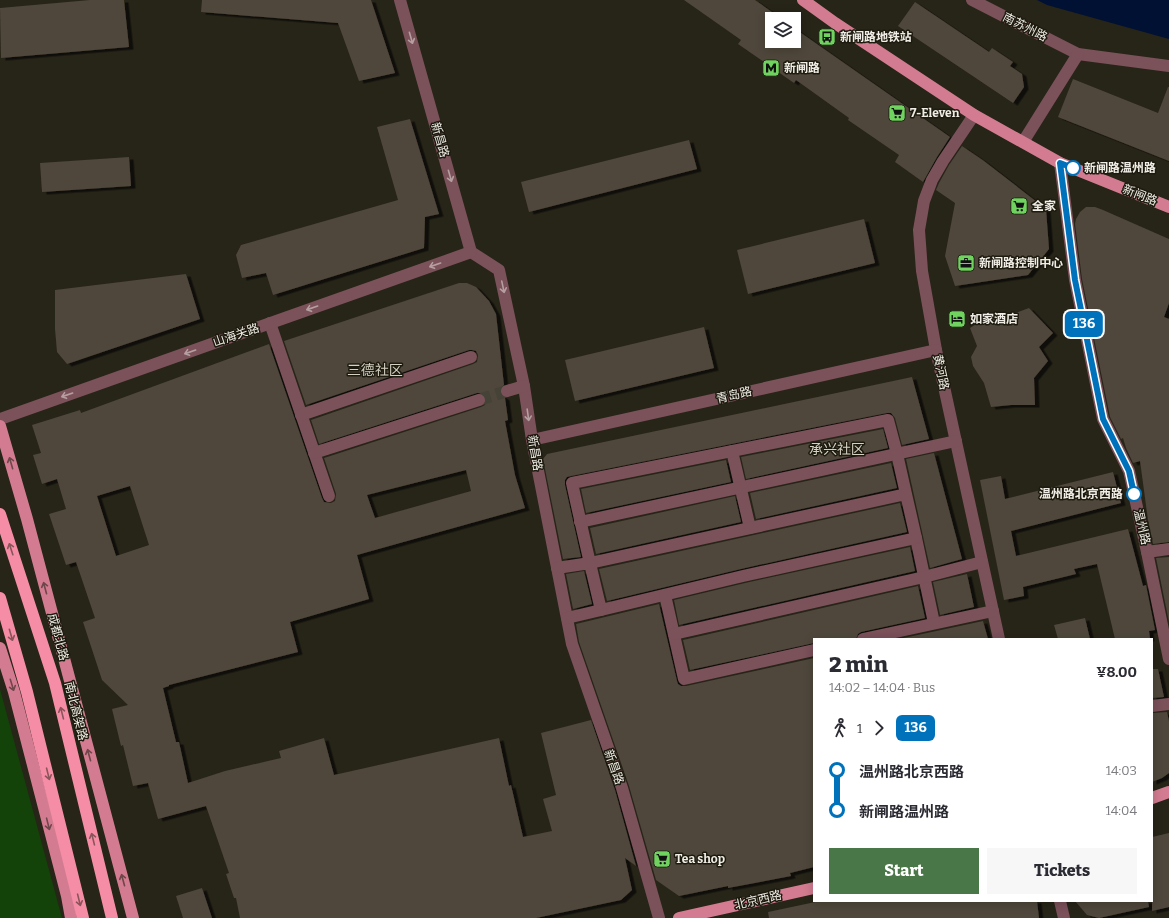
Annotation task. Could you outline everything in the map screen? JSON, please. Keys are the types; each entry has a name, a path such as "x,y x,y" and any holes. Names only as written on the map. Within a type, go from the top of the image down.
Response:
{"highway":[{"name":"南北高架路","path":"0,514 55,683 112,918"},
{"path":"0,598 28,692 83,918"}],"main road":[{"name":"新闸路","path":"803,0 835,23 974,115 1060,163 1169,207"},
{"name":"成都北路","path":"0,426 29,527 133,918"},
{"path":"0,648 14,692 65,889 71,918"},
{"path":"1153,798 1169,792"},
{"name":"北京西路","path":"679,918 813,888"}],"street":[{"name":"新昌路","path":"400,0 471,252 499,270 524,386 532,440 572,644 622,788 659,918"},
{"name":"南苏州路","path":"972,0 1078,54 1169,66"},
{"path":"1023,142 1078,54"},
{"name":"黄河路","path":"974,115 932,180 924,201 919,230 922,271 936,350 999,638"},
{"name":"温州路","path":"1060,163 1075,280 1103,419 1129,471 1148,552 1169,659"},
{"name":"山海关路","path":"0,419 471,252"},
{"path":"270,323 328,496"},
{"name":"青岛路","path":"532,440 936,350"},
{"path":"301,416 471,357"},
{"path":"507,391 524,386"},
{"path":"314,453 479,400"},
{"path":"600,610 572,483 888,420 897,454 934,623"},
{"path":"580,522 956,441"},
{"path":"732,451 750,528"},
{"path":"557,568 590,563 906,494"},
{"path":"567,618 916,538"},
{"path":"1148,552 1169,549"},
{"path":"674,634 924,577 982,562"},
{"path":"664,595 684,679 813,650"},
{"path":"866,638 993,610"},
{"path":"1153,706 1169,704"},
{"path":"1060,902 1064,918"}],"green space":[{"path":"0,689 62,918 0,918"}],"water":[{"path":"1037,0 1169,0 1169,39 1047,5"}],"building":[{"path":"90,0 124,0 129,47 1,58 0,8"},
{"path":"202,0 371,0 395,73 359,81 338,23 201,12"},
{"path":"684,0 755,0 772,12 765,12 765,48 801,48 801,33 950,137 923,182 895,162 899,155 848,120 849,118 796,80 794,83 738,44 741,40"},
{"path":"915,2 989,52 992,48 1013,62 1010,66 1022,74 1024,87 1013,103 898,26"},
{"path":"1073,79 1158,113 1169,87 1169,161 1058,117"},
{"path":"410,119 439,214 425,217 424,248 273,295 266,273 242,278 236,255 241,245 398,200 377,127"},
{"path":"689,140 697,169 529,212 521,182"},
{"path":"962,146 1046,209 1049,249 1028,275 955,286 945,256 955,203 936,190 949,165"},
{"path":"129,157 131,186 42,192 40,163"},
{"path":"1086,207 1095,207 1103,210 1169,239 1169,303 1164,317 1169,319 1169,542 1153,544 1148,520 1140,461 1133,463 1123,438 1121,439 1110,417 1082,279 1075,224 1080,212"},
{"path":"864,219 875,263 748,294 737,250"},
{"path":"186,274 200,319 67,364 57,352 55,329 55,290"},
{"path":"459,283 467,283 476,287 489,301 496,314 504,385 500,389 500,393 505,398 508,420 505,421 515,475 525,508 357,555 369,599 290,622 298,652 169,685 163,688 176,742 179,742 188,783 225,771 281,758 279,751 324,738 334,775 499,738 509,786 511,785 523,837 552,831 543,799 556,795 541,733 591,720 615,790 636,866 625,858 632,890 621,900 536,918 240,918 236,898 234,898 226,874 229,873 206,806 158,819 148,783 133,786 112,709 128,705 102,680 83,622 95,618 76,562 66,565 49,514 66,509 57,479 42,484 33,455 41,453 32,425 80,410 81,413 269,344 322,498 324,502 331,503 335,501 336,494 324,458 485,405 486,398 484,394 477,393 319,444 311,420 473,364 477,362 478,355 476,351 469,350 306,405 284,341","holes":["466,470 471,491 375,518 367,495","130,486 149,545 116,556 97,496"]},
{"path":"1029,308 1053,333 1039,347 1048,361 1034,378 1035,405 991,407 984,383 973,366 971,357 977,346 970,328 994,313 1007,316"},
{"path":"704,327 714,368 575,401 565,360"},
{"path":"912,377 929,439 902,445 895,418 891,413 887,413 567,477 565,480 565,485 581,557 563,559 543,459 547,454"},
{"path":"883,429 888,448 746,479 741,457"},
{"path":"934,453 962,559 930,568 906,459"},
{"path":"726,460 731,482 586,513 581,489"},
{"path":"891,463 897,488 756,519 750,493"},
{"path":"1113,472 1121,503 1011,531 1016,556 1128,529 1143,586 1146,585 1155,630 1149,631 1150,638 1115,638 1097,564 1074,569 1076,574 1023,587 1024,596 1004,600 980,480 1001,476 1005,499"},
{"path":"735,496 741,522 596,554 590,528"},
{"path":"900,503 907,532 607,601 599,569"},
{"path":"910,547 915,571 679,625 674,600"},
{"path":"1169,557 1169,622 1156,558"},
{"path":"584,571 592,604 573,609 566,574"},
{"path":"967,574 974,607 940,615 933,582"},
{"path":"918,586 925,618 861,632 856,638 813,638 813,643 690,670 683,640"},
{"path":"659,604 677,681 681,686 813,658 813,867 790,873 791,876 728,888 728,886 679,896 656,880 629,786 579,642 576,624"},
{"path":"1085,618 1090,638 1058,638 1054,625"},
{"path":"983,621 988,638 904,638"},
{"path":"1153,669 1158,669 1164,697 1153,698"},
{"path":"1167,712 1169,721 1169,773 1153,782 1153,713"},
{"path":"1169,833 1169,907 1152,911 1153,902 1153,837"},
{"path":"202,888 212,918 183,918 176,896"},
{"path":"815,902 1037,902 1039,918 769,918 768,912"},
{"path":"1076,902 1148,902 1149,907 1099,918 1087,915"}],"tunnel":[{"path":"479,400 507,391"}],"bus line":[{"name":"136","path":"1073,168 1060,163 1075,280 1103,419 1129,471 1134,494"}],"place":[{"name":"新闸路地铁站","path":"827,37"},
{"name":"新闸路","path":"771,68"},
{"name":"7-Eleven","path":"897,113"},
{"name":"新闸路温州路","path":"1073,168"},
{"name":"全家","path":"1019,206"},
{"name":"新闸路控制中心","path":"966,263"},
{"name":"如家酒店","path":"957,319"},
{"name":"温州路北京西路","path":"1134,494"},
{"name":"Tea shop","path":"662,859"}],"district":[{"name":"三德社区","path":"375,370"},
{"name":"承兴社区","path":"837,449"}]}
